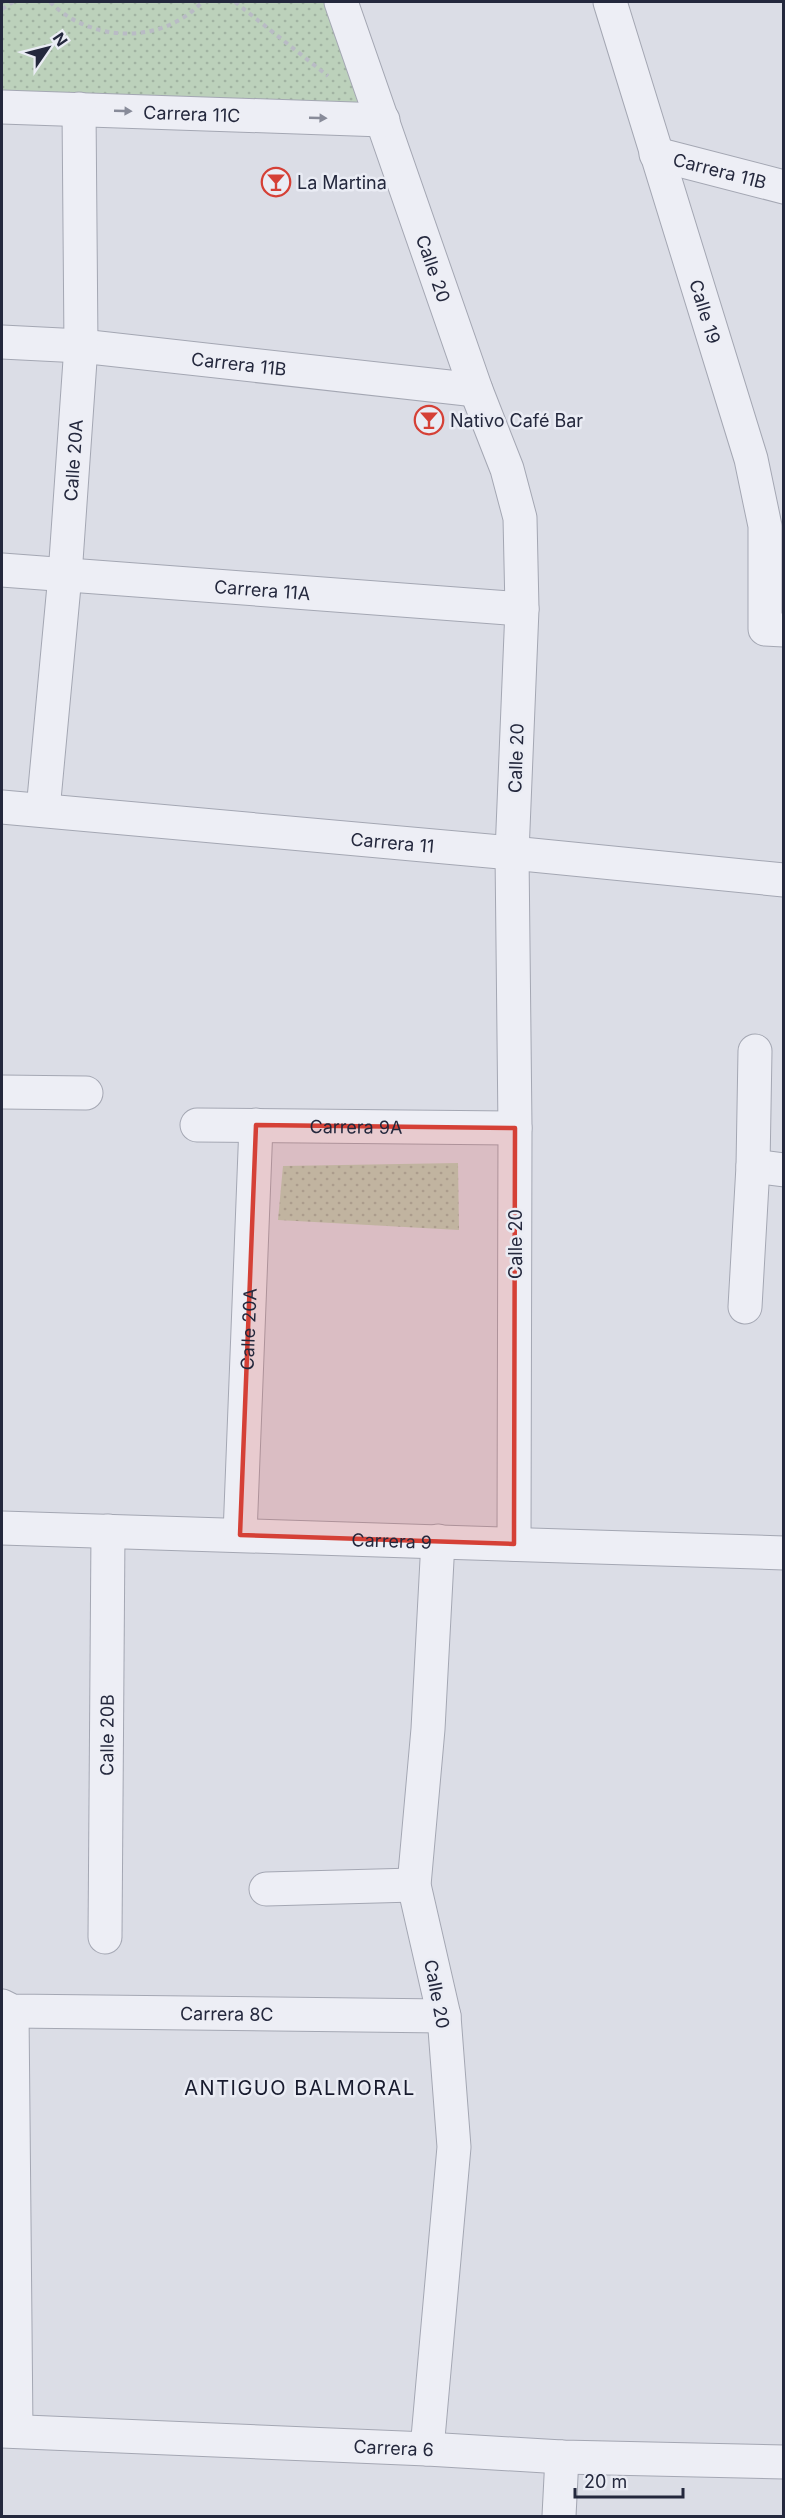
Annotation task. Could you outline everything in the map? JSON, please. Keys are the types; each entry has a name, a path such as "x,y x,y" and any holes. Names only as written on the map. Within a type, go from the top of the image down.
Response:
{"street":[{"name":"Calle 20","path":"340,2 476,390 507,469 520,518 522,609 512,853 515,1128 514,1544"},
{"name":"Calle 19","path":"610,2 751,459 765,526 774,630"},
{"name":"Carrera 11C","path":"2,107 383,120"},
{"name":"Calle 20A","path":"43,810 64,576 81,346 79,110"},
{"name":"Carrera 11B","path":"656,154 783,187"},
{"name":"Carrera 11B","path":"2,342 81,346 476,390"},
{"name":"Carrera 11A","path":"2,570 522,609"},
{"name":"Carrera 11","path":"2,807 783,880"},
{"path":"745,1307 768,1168 755,1051"},
{"path":"2,1092 86,1093"},
{"name":"Carrera 9A","path":"197,1125 515,1128"},
{"name":"Calle 20A","path":"240,1536 255,1125"},
{"name":"Carrera 9","path":"2,1528 783,1553"},
{"name":"Calle 20B","path":"105,1937 108,1531"},
{"name":"Calle 20","path":"428,2449 454,2147 444,2016 414,1885 428,1729 438,1541"},
{"path":"266,1889 414,1885"},
{"path":"7,2009 9,2431"},
{"name":"Carrera 8C","path":"7,2009 444,2016"},
{"name":"Carrera 6","path":"9,2431 562,2457 783,2462"},
{"path":"559,2517 562,2457"}],"path":[{"path":"2,9 13,2"},
{"path":"50,2 62,14 93,30 128,35 162,28 192,12 202,2"},
{"path":"235,2 337,83"}],"highlighted area":[{"path":"256,1125 515,1128 514,1544 240,1535"}],"green space":[{"path":"2,2 327,2 365,106 2,95"},
{"path":"458,1163 459,1230 278,1220 283,1166"}],"place":[{"name":"La Martina","path":"276,182"},
{"name":"Nativo Café Bar","path":"429,420"}],"district":[{"name":"ANTIGUO BALMORAL","path":"300,2088"}]}
